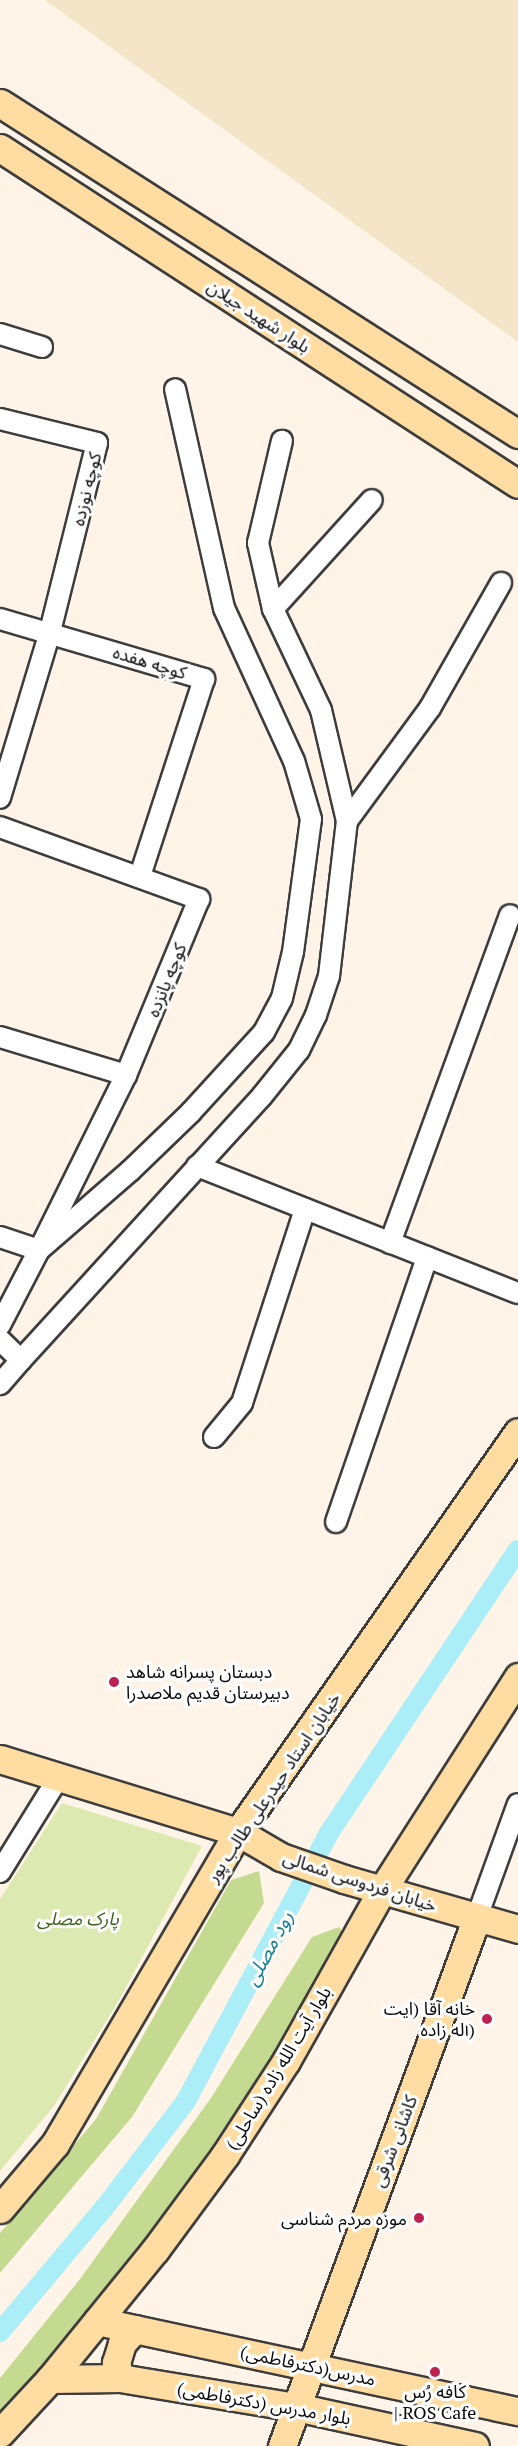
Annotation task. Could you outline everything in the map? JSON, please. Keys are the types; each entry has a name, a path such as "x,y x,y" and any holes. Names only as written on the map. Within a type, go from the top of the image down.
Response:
{"main road":[{"path":"0,103 518,434"},
{"name":"بلوار شهید جیلان","path":"0,148 518,484"},
{"name":"خیابان استاد حیدرعلی طالب پور","path":"0,2209 55,2144 238,1832 518,1432"},
{"name":"بلوار آیت الله زاده (ساحلی)","path":"0,2433 50,2379 155,2250 225,2155 286,2061 382,1890 518,1677"},
{"name":"خیابان فردوسی شمالی","path":"0,1759 238,1832 281,1857 344,1878 518,1929"},
{"name":"کاشانی شرقی","path":"282,2446 477,1917"},
{"name":"مدرس(دکترفاطمی)","path":"97,2321 518,2411"},
{"path":"120,2378 116,2363 122,2343 135,2329"},
{"name":"بلوار مدرس (دکترفاطمی)","path":"50,2379 120,2378 296,2407 475,2446"}],"street":[{"path":"0,334 42,347"},
{"path":"0,1237 39,1250 130,1171 176,1126 264,1032 282,998 293,952 311,819 294,761 224,608 175,389"},
{"name":"کوچه نوزده","path":"0,419 97,443 50,632"},
{"path":"0,1384 262,1096 299,1050 316,1015 329,976 347,821 321,710 273,609 258,543 282,441"},
{"path":"273,609 372,500"},
{"path":"347,821 430,708 501,584"},
{"name":"کوچه هفده","path":"0,619 204,679 140,876"},
{"path":"0,798 50,632"},
{"name":"کوچه پانزده","path":"0,826 140,876 199,900 126,1076 0,1325"},
{"path":"390,1243 510,915"},
{"path":"0,1037 126,1076"},
{"path":"197,1166 518,1293"},
{"path":"214,1437 242,1403 305,1209"},
{"path":"336,1522 427,1257"},
{"path":"0,1340 21,1360"},
{"path":"0,1872 59,1777"},
{"path":"477,1917 518,1804"}],"shaded area":[{"path":"45,0 518,0 518,342"}],"green space":[{"name":"پارک مصلی","path":"62,1803 202,1846 118,2002 54,2106 0,2171 0,1899"},
{"path":"259,1871 264,1903 132,2117 0,2273 0,2233 96,2119 231,1880"},
{"path":"339,1927 347,1938 216,2153 0,2425 0,2378 80,2279 211,2098 312,1937"}],"waterway":[{"name":"رود مصلی","path":"0,2332 105,2207 186,2101 329,1833 518,1550"}],"place":[{"name":"دبستان پسرانه شاهد دبیرستان قدیم ملاصدرا","path":"114,1682"},
{"name":"خانه آقا (ایت اله زاده)","path":"487,2019"},
{"name":"موزه مردم شناسی","path":"419,2218"},
{"name":"کافه رُس | ROS Cafe","path":"435,2372"}]}
